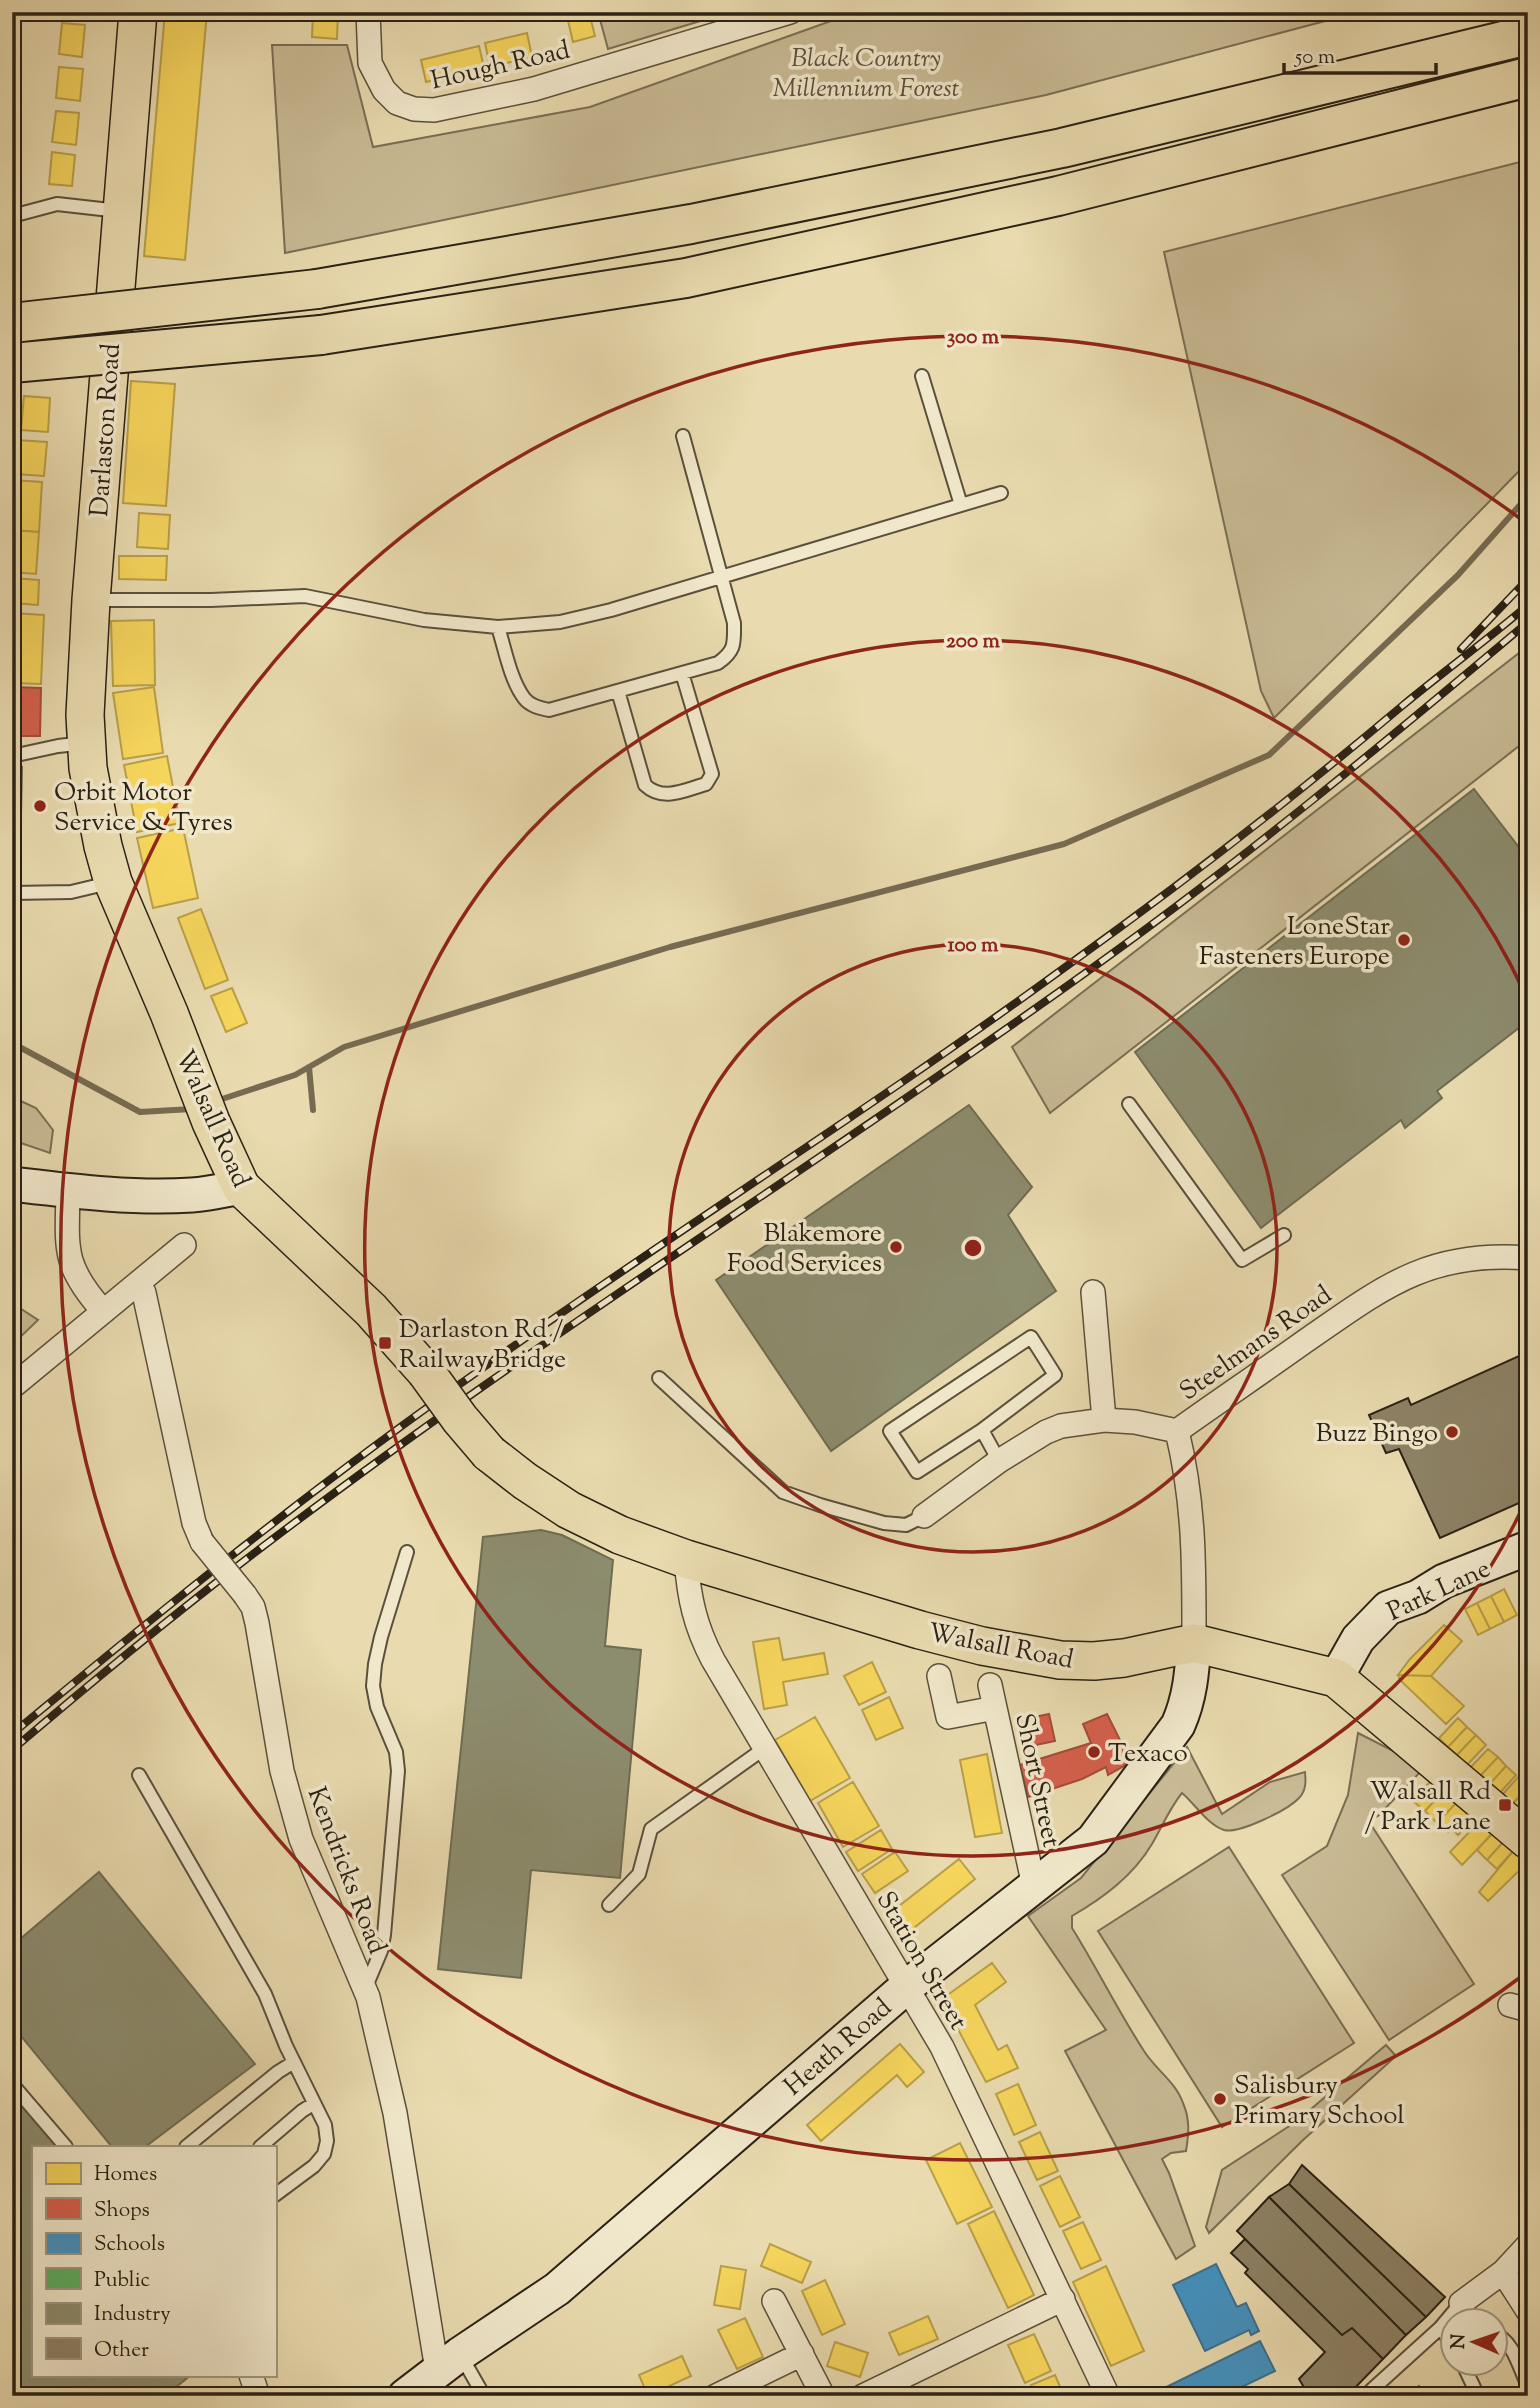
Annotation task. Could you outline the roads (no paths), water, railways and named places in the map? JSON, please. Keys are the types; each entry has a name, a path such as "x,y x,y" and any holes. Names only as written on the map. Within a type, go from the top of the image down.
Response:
{"highway":[{"path":"12,323 317,289 691,224 1062,148 1528,35"},
{"path":"12,363 321,335 687,278 1058,196 1528,77"}],"main road":[{"name":"Darlaston Road","path":"103,846 85,743 90,600 138,12"},
{"name":"Walsall Road","path":"103,846 113,882 169,1013 211,1122 241,1187 371,1310 426,1372 489,1453 525,1481 569,1510 620,1535 686,1559 920,1630 1024,1655 1060,1660 1125,1658 1194,1643 1336,1678 1528,1840"}],"street":[{"name":"Hough Road","path":"368,12 369,63 384,90 397,103 414,109 434,110 534,89 790,12"},
{"path":"12,1184 68,1191 182,1195 241,1187"},
{"path":"68,1191 68,1254 74,1272 103,1311"},
{"path":"12,1387 184,1245"},
{"name":"Steelmans Road","path":"1194,1643 1193,1523 1187,1472 1177,1431 1352,1307 1405,1276 1469,1258 1528,1258"},
{"name":"Kendricks Road","path":"139,1283 144,1293 194,1522 202,1542 253,1607 282,1771 301,1839 365,1989 449,2362"},
{"path":"1093,1292 1104,1420"},
{"path":"924,1516 999,1461 1060,1426 1104,1420 1135,1422 1177,1431"},
{"name":"Park Lane","path":"1336,1678 1358,1639 1388,1608 1418,1597 1444,1581 1526,1555"},
{"name":"Station Street","path":"686,1559 689,1597 700,1636 942,2047 1108,2396"},
{"name":"Heath Road","path":"405,2396 449,2362 557,2289 905,1988 1093,1840 1178,1725 1191,1685 1194,1643"},
{"path":"939,1676 948,1717 995,1708"},
{"name":"Short Street","path":"990,1685 1034,1886"},
{"path":"1461,2303 1503,2272 1528,2245"},
{"path":"1503,2272 1528,2311"},
{"path":"863,2396 1062,2299"},
{"path":"774,2301 823,2396"},
{"path":"716,2396 802,2354"},
{"path":"251,2376 258,2396"}],"lane":[{"path":"12,216 57,204 121,211"},
{"path":"922,376 961,505"},
{"path":"498,627 514,677 524,698 536,707 549,710 718,663 729,655 734,644 734,623 683,436"},
{"path":"90,600 211,600 305,596 424,621 498,627 560,622 611,610 1001,493"},
{"path":"618,691 645,785 653,793 663,795 706,784 712,774 682,673"},
{"path":"12,755 85,743"},
{"path":"12,893 71,892 113,882"},
{"path":"1129,1104 1242,1261 1284,1235"},
{"path":"1031,1337 1055,1375 982,1430 917,1472 890,1431 1031,1337"},
{"path":"659,1378 783,1492 884,1522 906,1525 924,1516"},
{"path":"982,1430 999,1461"},
{"path":"365,1989 381,1951 384,1935 398,1771 397,1752 377,1707 373,1686 374,1664 407,1552"},
{"path":"609,1905 639,1874 651,1829 765,1748"},
{"path":"139,1775 265,1994 313,2104 325,2125 327,2141 324,2154 314,2166 276,2194"},
{"path":"187,2146 294,2062"},
{"path":"12,2084 65,2146"},
{"path":"261,2146 313,2104"},
{"path":"1365,2396 1438,2330"},
{"path":"1508,2345 1528,2386"},
{"path":"449,2362 484,2396"},
{"path":"1469,2376 1478,2396"}],"waterway":[{"path":"216,1101 295,1075 344,1047 670,947 1064,844 1269,755 1458,575 1528,496"},
{"path":"12,1043 140,1112 192,1109"},
{"path":"309,1067 313,1110"}],"railway":[{"path":"1461,649 1528,579"},
{"path":"12,1734 241,1548 417,1415 550,1321 919,1071 1150,905 1278,807 1528,605"},
{"path":"12,1750 182,1609 343,1487 552,1339 976,1050 1139,934 1308,804 1528,622"}],"place":[{"name":"Orbit Motor Service & Tyres","path":"40,806"},
{"name":"LoneStar Fasteners Europe","path":"1404,940"},
{"name":"Blakemore Food Services","path":"896,1247"},
{"name":"Darlaston Rd / Railway Bridge","path":"385,1343"},
{"name":"Buzz Bingo","path":"1452,1432"},
{"name":"Texaco","path":"1094,1752"},
{"name":"Walsall Rd / Park Lane","path":"1505,1805"},
{"name":"Salisbury Primary School","path":"1220,2099"}],"park label":[{"name":"Black Country Millennium Forest","path":"866,72"}]}
